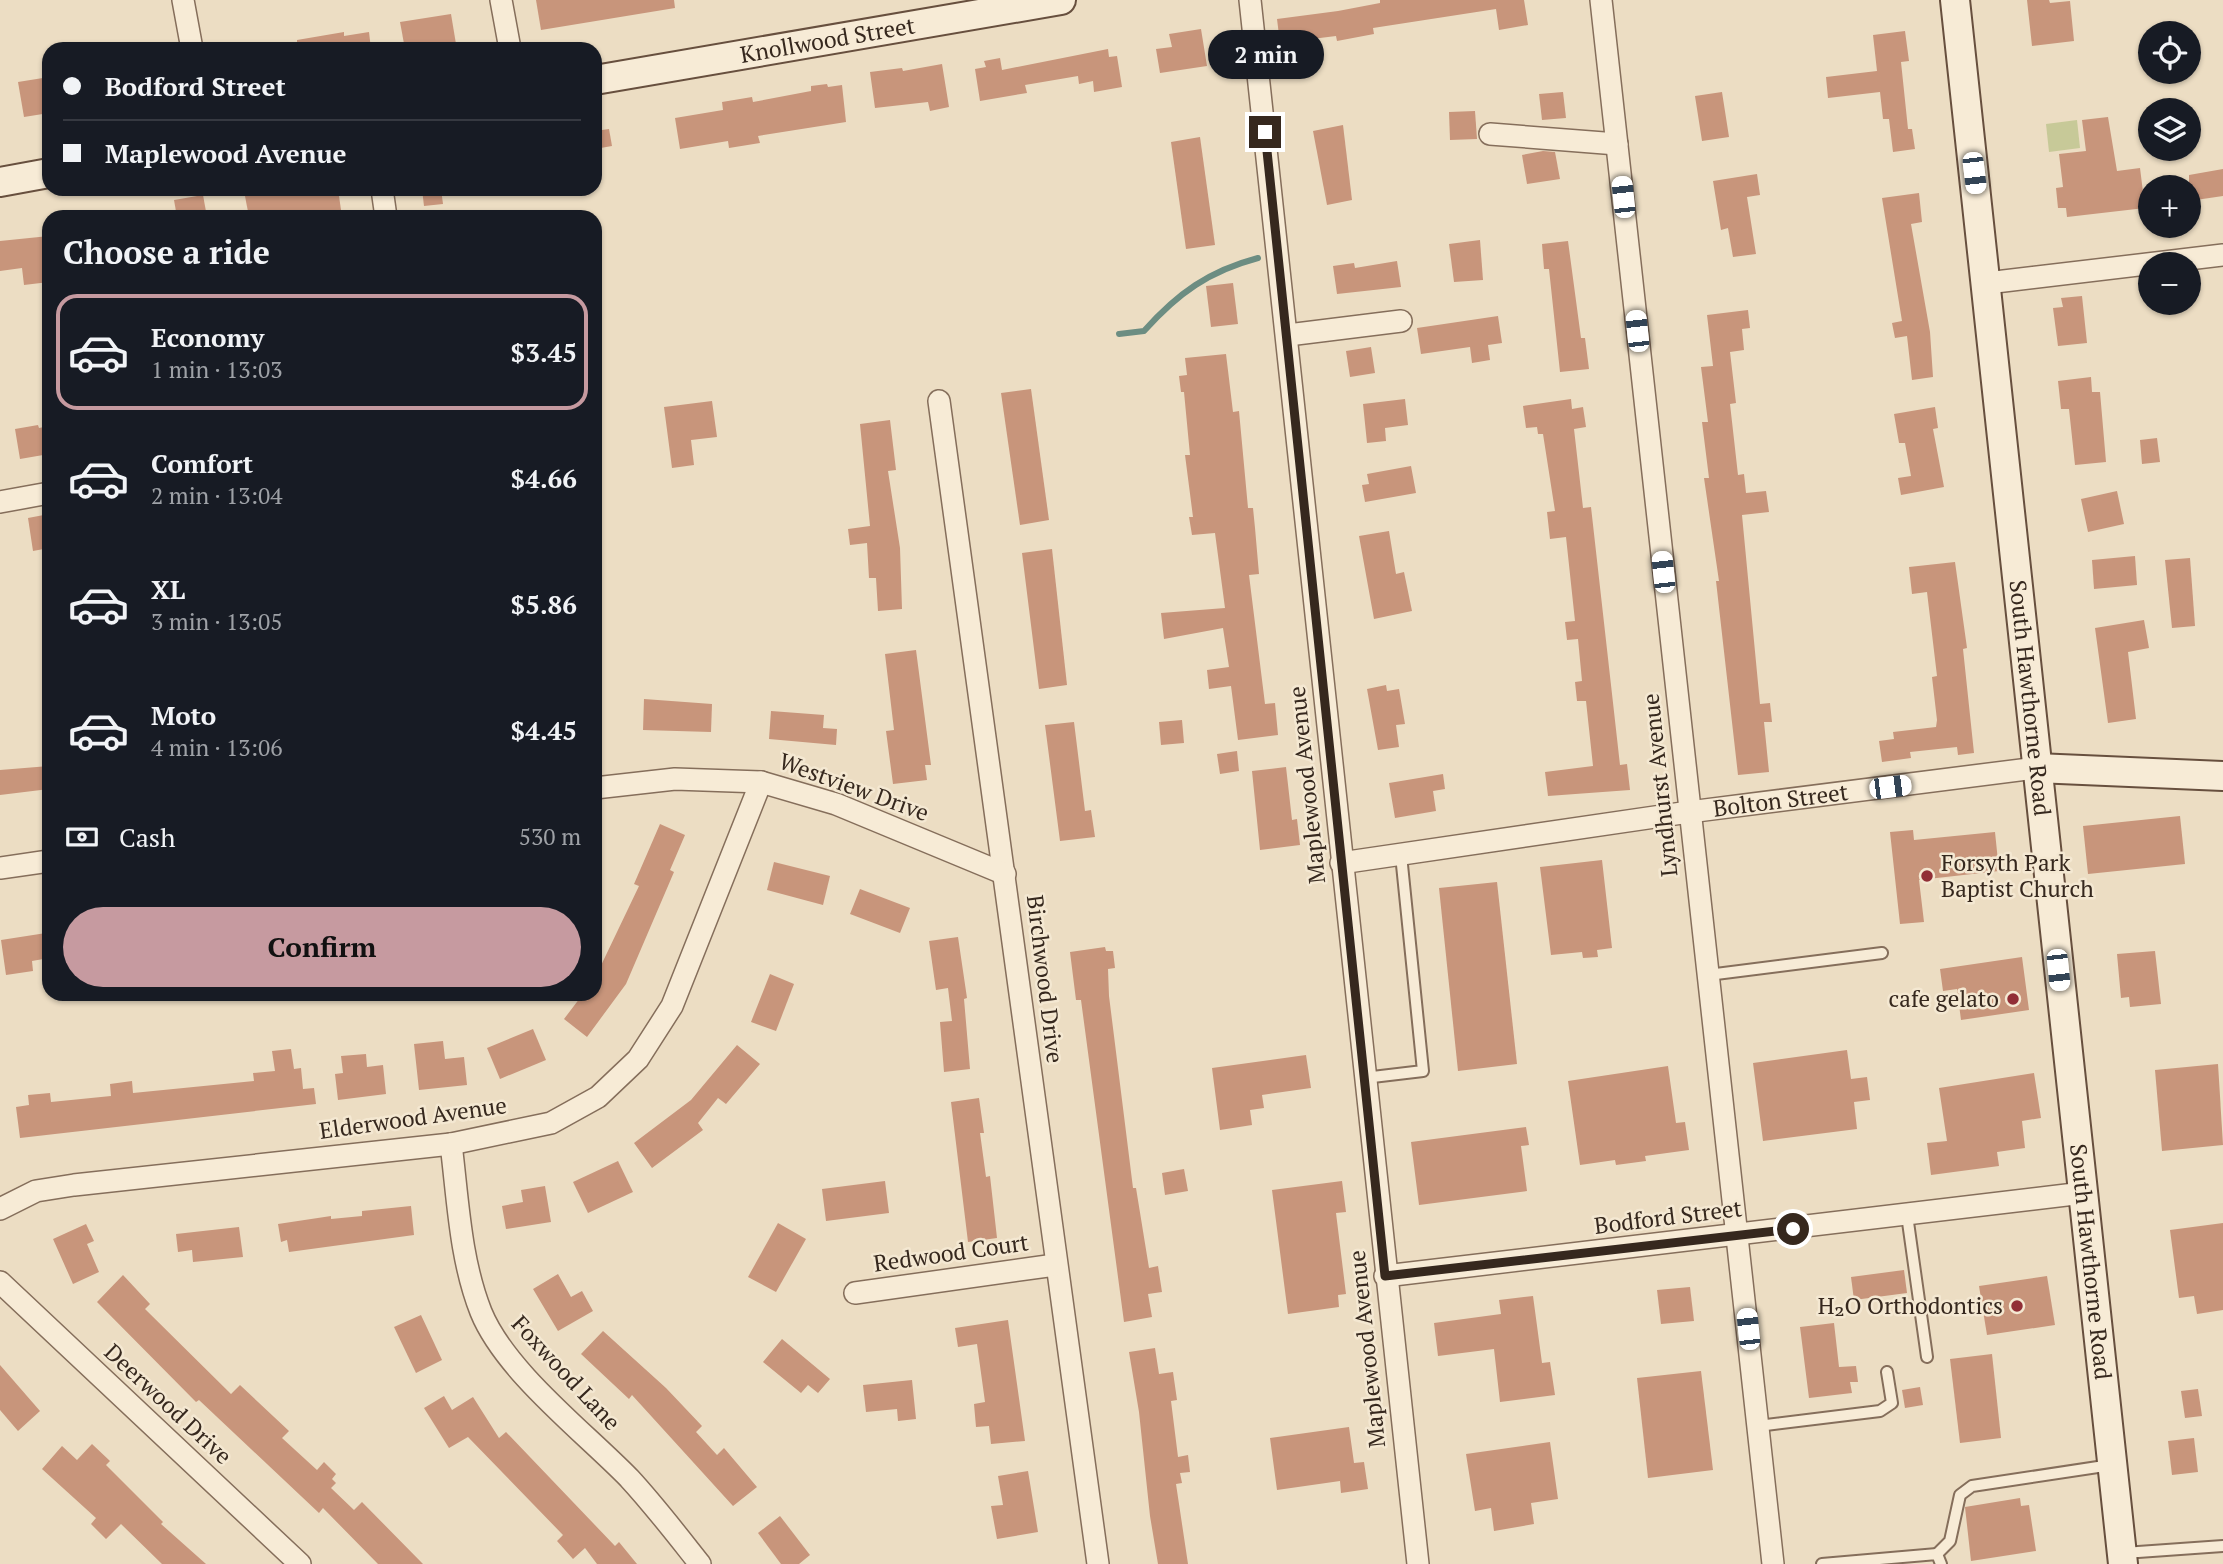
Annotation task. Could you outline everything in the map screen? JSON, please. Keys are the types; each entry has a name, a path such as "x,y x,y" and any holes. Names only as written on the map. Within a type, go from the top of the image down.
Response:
{"main road":[{"name":"Knollwood Street","path":"602,79 1061,0"},
{"name":"South Hawthorne Road","path":"1955,0 2122,1559"},
{"path":"0,182 42,174"},
{"name":"Bolton Street","path":"2036,768 2223,776"}],"street":[{"path":"183,0 191,42"},
{"path":"500,0 509,42"},
{"name":"Maplewood Avenue","path":"1250,0 1418,1564"},
{"name":"Lyndhurst Avenue","path":"1601,0 1773,1564"},
{"path":"1490,134 1617,144"},
{"path":"1987,283 2223,255"},
{"path":"1288,335 1401,321"},
{"name":"Birchwood Drive","path":"939,401 1005,874 1055,1265 1098,1564"},
{"path":"0,502 42,493"},
{"name":"Bolton Street","path":"1341,863 1689,812 2036,768"},
{"name":"Westview Drive","path":"602,787 675,779 761,782 836,804 1005,874"},
{"name":"Elderwood Avenue","path":"0,1209 36,1191 74,1185 452,1144 551,1123 598,1097 638,1059 672,1006 761,782"},
{"path":"0,868 42,862"},
{"name":"Foxwood Lane","path":"452,1144 468,1265 481,1312 493,1337 515,1364 630,1479 700,1564"},
{"name":"Bodford Street","path":"1385,1276 2083,1193"},
{"name":"Redwood Court","path":"855,1293 1055,1265"},
{"name":"Deerwood Drive","path":"0,1282 300,1564"}],"lane":[{"path":"1364,1078 1423,1071 1401,855"},
{"path":"1708,975 1882,953"},
{"path":"1907,1215 1927,1357"},
{"path":"1758,1426 1880,1411 1892,1403 1887,1372"},
{"path":"1822,1564 1939,1559 1950,1541 1960,1495 1972,1486 2112,1465"},
{"path":"2122,1559 2223,1546"}],"green space":[{"path":"2077,120 2080,148 2049,152 2046,124"}],"building":[{"path":"536,0 674,0 675,8 541,30"},
{"path":"1380,0 1524,0 1528,25 1499,30 1496,9 1373,28 1374,34 1337,41 1336,36 1280,43 1277,19 1338,11 1380,3"},
{"path":"2027,0 2049,0 2050,3 2070,1 2074,41 2032,46"},
{"path":"451,14 456,42 404,42 400,22"},
{"path":"1201,29 1207,66 1160,73 1156,49 1172,47 1169,34"},
{"path":"1905,31 1909,61 1901,62 1908,129 1912,129 1915,149 1893,152 1889,119 1883,119 1880,92 1828,98 1826,77 1877,71 1873,35"},
{"path":"344,32 344,36 369,32 370,42 297,42"},
{"path":"1108,49 1109,57 1117,56 1122,87 1094,92 1093,81 1079,84 1078,76 1025,85 1027,93 980,101 975,69 986,67 984,61 1000,58 1002,70"},
{"path":"942,64 949,107 930,111 928,102 875,108 870,72 902,68 903,71"},
{"path":"42,78 42,114 24,117 18,82"},
{"path":"827,84 828,87 842,85 846,122 758,136 760,143 729,148 728,141 680,149 675,118 723,110 722,102 752,97 753,102 811,91 811,86"},
{"path":"1563,92 1566,118 1542,120 1539,94"},
{"path":"1722,92 1729,137 1702,141 1695,96"},
{"path":"1475,111 1477,139 1450,140 1449,112"},
{"path":"2108,117 2117,171 2140,168 2138,209 2067,217 2066,208 2058,208 2056,188 2063,187 2059,154 2086,151 2082,120"},
{"path":"1343,125 1352,200 1327,205 1313,131"},
{"path":"609,129 612,146 602,148 602,130"},
{"path":"1200,137 1215,245 1186,249 1171,142"},
{"path":"1555,152 1560,179 1527,184 1522,155"},
{"path":"2223,169 2223,196 2201,199 2201,175 2189,175"},
{"path":"1757,174 1760,195 1747,197 1756,254 1733,257 1728,228 1721,230 1713,181"},
{"path":"1919,193 1922,222 1911,224 1930,332 1933,377 1912,380 1907,336 1895,338 1892,323 1902,321 1882,198"},
{"path":"203,196 206,210 176,210 174,200"},
{"path":"245,196 339,196 341,210 248,210"},
{"path":"423,196 442,196 443,204 424,206"},
{"path":"42,237 42,283 24,285 22,268 0,271 0,241"},
{"path":"1480,240 1483,280 1454,282 1449,244"},
{"path":"1568,241 1581,338 1585,338 1589,369 1560,372 1549,269 1544,269 1542,244"},
{"path":"1397,261 1401,287 1337,294 1333,266 1354,263 1355,268"},
{"path":"1233,283 1238,324 1211,327 1206,286"},
{"path":"2082,296 2087,343 2058,346 2053,308 2063,307 2061,298"},
{"path":"1748,310 1750,328 1742,329 1744,350 1730,352 1736,403 1730,404 1738,475 1744,474 1746,493 1766,491 1769,512 1742,515 1760,704 1770,703 1772,722 1764,722 1769,772 1738,775 1716,581 1719,581 1704,478 1709,478 1702,422 1708,422 1701,367 1713,366 1707,315"},
{"path":"1498,316 1502,343 1488,345 1490,360 1472,363 1470,347 1421,354 1417,328"},
{"path":"1371,347 1375,373 1350,377 1346,351"},
{"path":"1226,354 1233,412 1239,411 1248,508 1253,508 1259,574 1249,575 1265,704 1275,703 1278,735 1238,740 1231,686 1209,689 1207,670 1229,667 1223,628 1164,639 1161,613 1225,608 1215,533 1192,535 1189,517 1193,517 1185,455 1190,455 1184,392 1181,392 1179,376 1187,375 1185,358"},
{"path":"2091,377 2092,392 2100,392 2106,462 2075,465 2069,409 2061,409 2058,381"},
{"path":"1031,389 1049,520 1020,525 1001,393"},
{"path":"1405,399 1408,425 1385,428 1386,441 1367,443 1363,404"},
{"path":"1571,399 1572,409 1583,407 1586,427 1574,429 1583,508 1591,507 1620,765 1627,764 1630,790 1548,796 1545,772 1593,766 1586,701 1577,701 1575,682 1582,681 1578,639 1567,640 1565,622 1575,621 1566,537 1550,539 1547,512 1555,511 1543,434 1538,434 1537,427 1526,428 1523,406"},
{"path":"712,401 717,437 691,440 694,465 672,468 664,407"},
{"path":"1935,407 1938,428 1933,429 1944,487 1901,495 1898,478 1911,476 1905,443 1899,443 1894,414"},
{"path":"890,420 896,470 888,471 900,548 902,609 878,611 876,578 869,578 867,543 850,545 848,529 870,526 860,424"},
{"path":"38,425 42,427 42,455 20,459 15,429"},
{"path":"2157,438 2160,462 2142,464 2140,440"},
{"path":"1411,466 1416,493 1365,502 1362,485 1369,484 1367,474"},
{"path":"2117,491 2124,524 2088,532 2081,499"},
{"path":"42,515 42,549 33,551 28,518"},
{"path":"1389,531 1396,574 1404,572 1412,611 1374,619 1359,536"},
{"path":"1052,549 1067,685 1039,689 1022,553"},
{"path":"2135,556 2137,585 2094,589 2092,560"},
{"path":"2190,558 2195,626 2172,628 2165,560"},
{"path":"1955,562 1967,648 1963,649 1974,753 1958,755 1957,747 1910,752 1911,758 1882,762 1879,741 1894,739 1893,732 1936,727 1937,720 1932,677 1937,676 1927,592 1912,594 1909,567"},
{"path":"2144,620 2149,648 2128,652 2136,719 2108,723 2095,628"},
{"path":"916,650 931,765 925,765 927,780 893,784 886,731 894,730 885,654"},
{"path":"1386,685 1387,691 1399,689 1405,724 1396,725 1399,747 1378,750 1367,689"},
{"path":"644,699 712,704 711,732 643,730"},
{"path":"771,711 824,715 823,728 837,729 836,745 769,739"},
{"path":"1182,720 1184,743 1161,745 1159,722"},
{"path":"1074,722 1085,811 1091,810 1095,837 1060,841 1045,725"},
{"path":"1237,751 1239,771 1220,774 1217,754"},
{"path":"42,767 42,790 0,795 0,770"},
{"path":"1286,767 1292,820 1297,819 1300,845 1260,850 1252,771"},
{"path":"1443,774 1445,789 1433,791 1436,811 1395,818 1389,783"},
{"path":"2180,816 2185,864 2088,874 2083,826"},
{"path":"660,824 685,835 670,870 674,872 626,984 587,1037 564,1019 578,1001 602,1001 602,963 639,886 634,884"},
{"name":"Forsyth Park Baptist Church","path":"1913,830 1914,840 1995,832 1999,871 1919,880 1924,922 1900,924 1890,832"},
{"path":"1602,860 1612,948 1597,950 1598,957 1583,958 1582,952 1551,955 1540,867"},
{"path":"774,862 830,876 823,905 767,890"},
{"path":"1497,882 1517,1064 1458,1071 1439,888"},
{"path":"860,889 910,908 900,933 850,914"},
{"path":"42,934 42,959 32,961 33,971 6,975 1,940"},
{"path":"958,937 967,998 964,999 970,1069 944,1072 940,1022 952,1021 948,988 936,990 929,941"},
{"path":"1105,947 1106,951 1113,951 1115,968 1108,969 1109,996 1133,1188 1136,1188 1149,1268 1158,1266 1162,1292 1148,1294 1152,1317 1124,1322 1081,1000 1076,1000 1070,952"},
{"path":"2155,951 2161,1004 2130,1007 2129,997 2121,998 2117,954"},
{"path":"2022,957 2029,1010 1961,1020 1957,989 1943,991 1940,969"},
{"path":"770,974 794,984 776,1031 751,1022"},
{"path":"533,1029 546,1060 500,1079 487,1048"},
{"path":"443,1041 445,1059 464,1057 467,1085 419,1090 414,1044"},
{"path":"737,1045 760,1064 726,1104 718,1098 698,1123 703,1130 652,1168 634,1143 691,1100"},
{"path":"291,1049 294,1069 301,1068 303,1089 314,1088 316,1104 20,1138 16,1107 29,1105 28,1095 50,1093 51,1102 111,1096 110,1084 132,1081 133,1093 254,1081 253,1073 275,1071 272,1051"},
{"path":"1847,1050 1851,1079 1867,1077 1870,1100 1854,1102 1857,1129 1763,1141 1753,1063"},
{"path":"366,1054 367,1067 383,1065 386,1094 338,1100 335,1074 343,1073 341,1056"},
{"path":"1306,1055 1311,1088 1262,1095 1264,1108 1250,1110 1252,1125 1220,1130 1212,1068"},
{"path":"2218,1064 2223,1145 2162,1151 2155,1070"},
{"path":"1668,1066 1676,1123 1685,1122 1689,1150 1645,1156 1646,1161 1616,1165 1615,1160 1580,1165 1568,1081"},
{"path":"2034,1073 2041,1118 2022,1121 2025,1148 1997,1152 1999,1166 1931,1175 1927,1143 1947,1141 1939,1088"},
{"path":"979,1098 984,1133 980,1133 986,1177 990,1176 997,1238 968,1242 951,1102"},
{"path":"1526,1127 1529,1145 1521,1146 1527,1191 1419,1205 1411,1142"},
{"path":"618,1161 633,1192 588,1213 573,1182"},
{"path":"1184,1169 1188,1191 1165,1195 1162,1173"},
{"path":"885,1181 889,1213 826,1221 822,1189"},
{"path":"1342,1181 1346,1212 1336,1213 1346,1294 1338,1295 1339,1307 1288,1314 1272,1190"},
{"path":"545,1186 551,1222 506,1229 502,1206 523,1202 521,1190"},
{"path":"411,1206 414,1235 289,1252 287,1240 281,1242 278,1224 331,1216 331,1219 362,1216 362,1211"},
{"path":"778,1223 806,1239 776,1292 748,1277"},
{"path":"2223,1223 2223,1310 2197,1314 2194,1296 2179,1298 2170,1230"},
{"path":"86,1224 94,1241 87,1244 99,1272 73,1284 53,1239"},
{"path":"239,1227 243,1257 193,1262 192,1250 178,1252 176,1234"},
{"path":"1904,1270 1907,1293 1854,1300 1851,1277"},
{"path":"558,1274 571,1297 582,1291 593,1311 558,1331 533,1289"},
{"path":"123,1275 150,1304 145,1309 231,1394 240,1385 289,1431 282,1438 317,1470 324,1462 336,1474 332,1479 336,1483 331,1488 354,1510 362,1502 423,1564 378,1564 323,1508 319,1513 199,1400 196,1402 97,1302"},
{"name":"H₂O Orthodontics","path":"2047,1276 2055,1325 1987,1335 1979,1286"},
{"path":"1690,1287 1694,1321 1661,1324 1657,1290"},
{"path":"1533,1296 1542,1363 1550,1362 1555,1395 1500,1402 1494,1349 1438,1356 1434,1323 1501,1314 1499,1300"},
{"path":"421,1315 442,1360 416,1373 394,1327"},
{"path":"1008,1320 1025,1441 991,1444 989,1426 976,1427 974,1404 985,1402 977,1344 958,1347 955,1328"},
{"path":"1834,1323 1839,1367 1856,1366 1858,1382 1850,1382 1852,1393 1809,1398 1800,1327"},
{"path":"603,1331 666,1388 702,1426 696,1432 717,1455 724,1448 757,1487 733,1506 632,1395 629,1399 581,1354"},
{"path":"782,1339 830,1379 818,1393 808,1385 801,1393 763,1362"},
{"path":"1155,1348 1159,1374 1173,1372 1177,1400 1171,1401 1178,1457 1188,1455 1190,1472 1180,1473 1182,1483 1176,1484 1188,1564 1158,1564 1150,1516 1139,1412 1129,1352"},
{"path":"1992,1354 2001,1438 1960,1443 1950,1359"},
{"path":"0,1365 40,1411 18,1431 0,1410"},
{"path":"1701,1371 1713,1470 1648,1478 1637,1378"},
{"path":"912,1380 916,1419 898,1421 897,1409 866,1412 863,1385"},
{"path":"1920,1387 1923,1405 1905,1408 1902,1390"},
{"path":"2198,1389 2202,1416 2185,1418 2181,1391"},
{"path":"444,1396 452,1410 473,1397 499,1438 506,1432 615,1546 619,1542 637,1564 597,1564 585,1548 573,1559 557,1541 563,1535 468,1437 449,1448 424,1408"},
{"path":"1349,1427 1354,1463 1364,1462 1368,1489 1341,1493 1340,1481 1277,1490 1270,1438"},
{"path":"2194,1438 2198,1472 2172,1475 2168,1441"},
{"path":"1550,1442 1558,1499 1531,1503 1534,1524 1494,1531 1491,1508 1475,1511 1466,1454"},
{"path":"92,1444 110,1461 106,1465 163,1522 161,1524 206,1564 162,1564 121,1524 106,1539 91,1524 96,1518 42,1469 62,1446 77,1460"},
{"path":"1028,1471 1038,1532 997,1539 991,1506 1003,1505 998,1476"},
{"path":"2020,1498 2021,1506 2029,1505 2036,1551 1971,1561 1965,1507"},
{"path":"780,1516 810,1555 799,1564 781,1564 758,1533"}],"waterway":[{"path":"1119,334 1144,331 1169,305 1195,285 1240,263 1258,258"}],"place":[{"name":"Forsyth Park Baptist Church","path":"1927,876"},
{"name":"cafe gelato","path":"2013,999"},
{"name":"H₂O Orthodontics","path":"2017,1306"}],"route":[{"path":"1265,132 1385,1276 1793,1229"}]}
